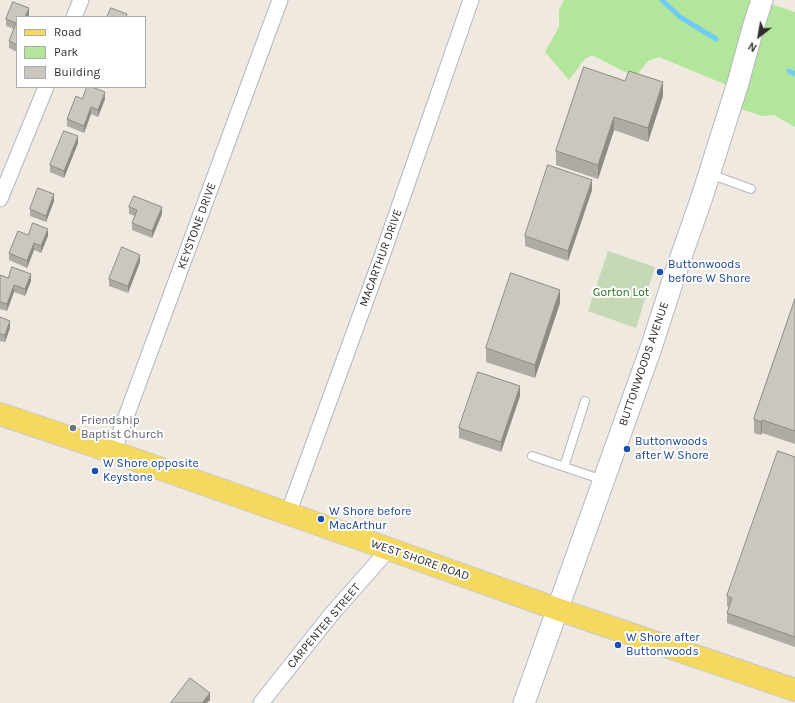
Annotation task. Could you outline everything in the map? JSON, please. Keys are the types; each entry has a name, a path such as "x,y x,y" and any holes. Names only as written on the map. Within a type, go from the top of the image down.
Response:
{"main road":[{"name":"WEST SHORE ROAD","path":"0,414 113,452 557,609 795,690"}],"street":[{"path":"74,16 81,0"},
{"name":"KEYSTONE DRIVE","path":"113,452 280,0"},
{"name":"MACARTHUR DRIVE","path":"288,514 382,256 471,0"},
{"name":"BUTTONWOODS AVENUE","path":"524,703 648,355 702,197 738,83 762,0"},
{"path":"0,199 46,88"},
{"name":"CARPENTER STREET","path":"260,703 330,616 389,549"}],"lane":[{"path":"709,174 751,189"},
{"path":"564,467 585,401"},
{"path":"532,456 603,480"}],"green space":[{"path":"564,0 762,0 795,12 795,127 774,115 762,116 731,106 734,88 659,57 648,61 635,77 592,55 585,59 569,80 545,52 559,27 559,10"},
{"name":"Gorton Lot","path":"608,251 655,267 636,328 588,311"}],"building":[{"path":"13,2 29,8 25,16 16,16 16,23 6,19"},
{"path":"111,8 127,14 126,16 107,16"},
{"path":"16,23 16,44 9,41"},
{"path":"584,67 625,81 629,71 663,82 648,128 614,117 598,165 556,151"},
{"path":"87,88 95,88 105,92 98,110 91,107 84,126 67,119 76,96 82,99"},
{"path":"64,131 78,136 64,171 50,165"},
{"path":"548,165 592,180 568,251 525,236"},
{"path":"38,188 54,194 46,216 30,209"},
{"path":"134,196 162,207 152,231 132,223 137,210 129,207"},
{"path":"33,223 48,229 41,246 34,243 27,261 9,253 18,231 28,235"},
{"path":"122,247 140,255 128,286 109,279"},
{"path":"12,267 31,274 25,289 14,285 7,304 0,302 0,275 8,278"},
{"path":"511,273 560,290 535,365 486,348"},
{"path":"795,299 795,431 762,420 761,422 754,419"},
{"path":"0,317 10,321 5,335 0,334"},
{"path":"478,372 520,386 501,442 459,428"},
{"path":"778,451 795,457 795,637 727,613 732,598 727,596"},
{"path":"190,678 210,693 202,703 171,703"}],"waterway":[{"path":"662,0 680,17 716,39"},
{"path":"789,71 795,74"}],"place":[{"name":"Buttonwoods before W Shore","path":"660,272"},
{"name":"Friendship Baptist Church","path":"73,428"},
{"name":"Buttonwoods after W Shore","path":"627,449"},
{"name":"W Shore opposite Keystone","path":"95,471"},
{"name":"W Shore before MacArthur","path":"321,519"},
{"name":"W Shore after Buttonwoods","path":"618,645"}]}
